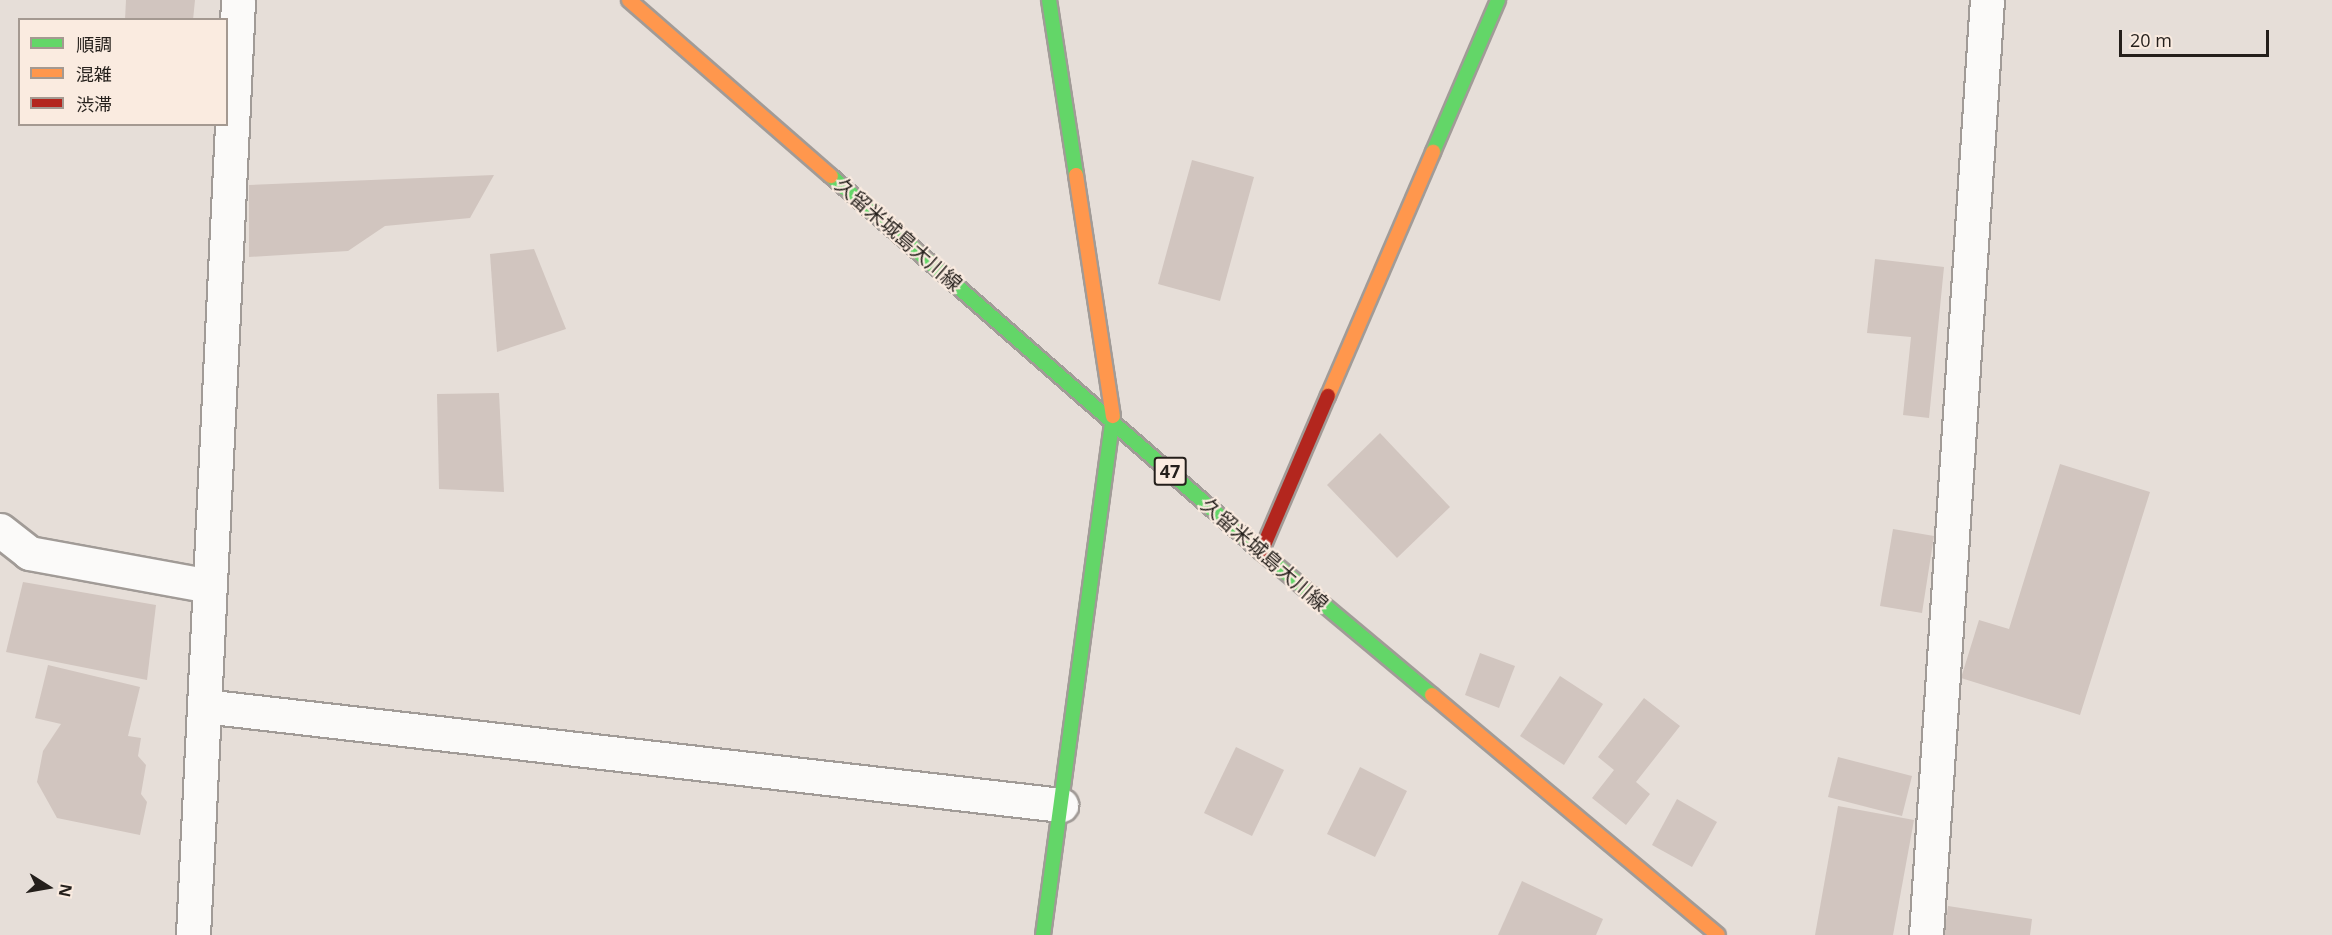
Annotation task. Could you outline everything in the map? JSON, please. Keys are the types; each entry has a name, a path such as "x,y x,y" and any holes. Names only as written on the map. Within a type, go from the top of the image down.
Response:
{"street":[{"path":"193,935 238,0"},
{"name":"久留米城島大川線","path":"629,0 1114,420 1261,552 1718,935"},
{"path":"1043,935 1114,420 1049,0"},
{"path":"1261,552 1498,0"},
{"path":"1926,935 1987,0"},
{"path":"0,530 29,553 210,586"},
{"path":"204,706 1061,805"}],"building":[{"path":"126,0 195,0 193,18 125,18"},
{"path":"1192,160 1254,177 1220,301 1158,284"},
{"path":"494,175 470,218 385,226 348,251 249,257 249,185"},
{"path":"534,249 566,329 497,352 490,254"},
{"path":"1875,259 1944,267 1929,418 1903,415 1911,337 1867,333"},
{"path":"499,393 504,492 439,489 437,394"},
{"path":"1380,433 1450,507 1397,558 1327,485"},
{"path":"2060,464 2150,492 2080,715 1961,678 1979,620 2009,629"},
{"path":"1893,529 1934,536 1922,613 1880,606"},
{"path":"23,582 156,605 147,680 6,652"},
{"path":"1480,653 1515,666 1499,708 1465,695"},
{"path":"48,665 140,687 128,736 141,738 138,756 146,765 141,794 147,802 140,835 57,818 37,782 43,751 61,724 35,718"},
{"path":"1560,676 1603,704 1564,765 1520,736"},
{"path":"1644,698 1680,726 1636,782 1650,794 1626,825 1592,798 1614,770 1598,757"},
{"path":"1236,747 1284,770 1252,836 1204,813"},
{"path":"1838,757 1912,776 1902,816 1828,797"},
{"path":"1360,767 1407,791 1375,857 1327,834"},
{"path":"1677,799 1717,822 1692,867 1652,845"},
{"path":"1838,806 1914,820 1893,935 1815,935"},
{"path":"1522,881 1603,919 1596,935 1498,935"},
{"path":"1948,906 2032,919 2030,935 1944,935"}],"traffic: fast":[{"path":"1049,0 1076,175"},
{"path":"1433,152 1498,0"},
{"path":"831,176 1261,552 1432,695"},
{"path":"1043,935 1113,416"}],"traffic: slow":[{"path":"629,0 831,176"},
{"path":"1328,396 1433,152"},
{"path":"1076,175 1113,416"},
{"path":"1432,695 1718,935"}],"traffic: jam":[{"path":"1261,552 1328,396"}]}
